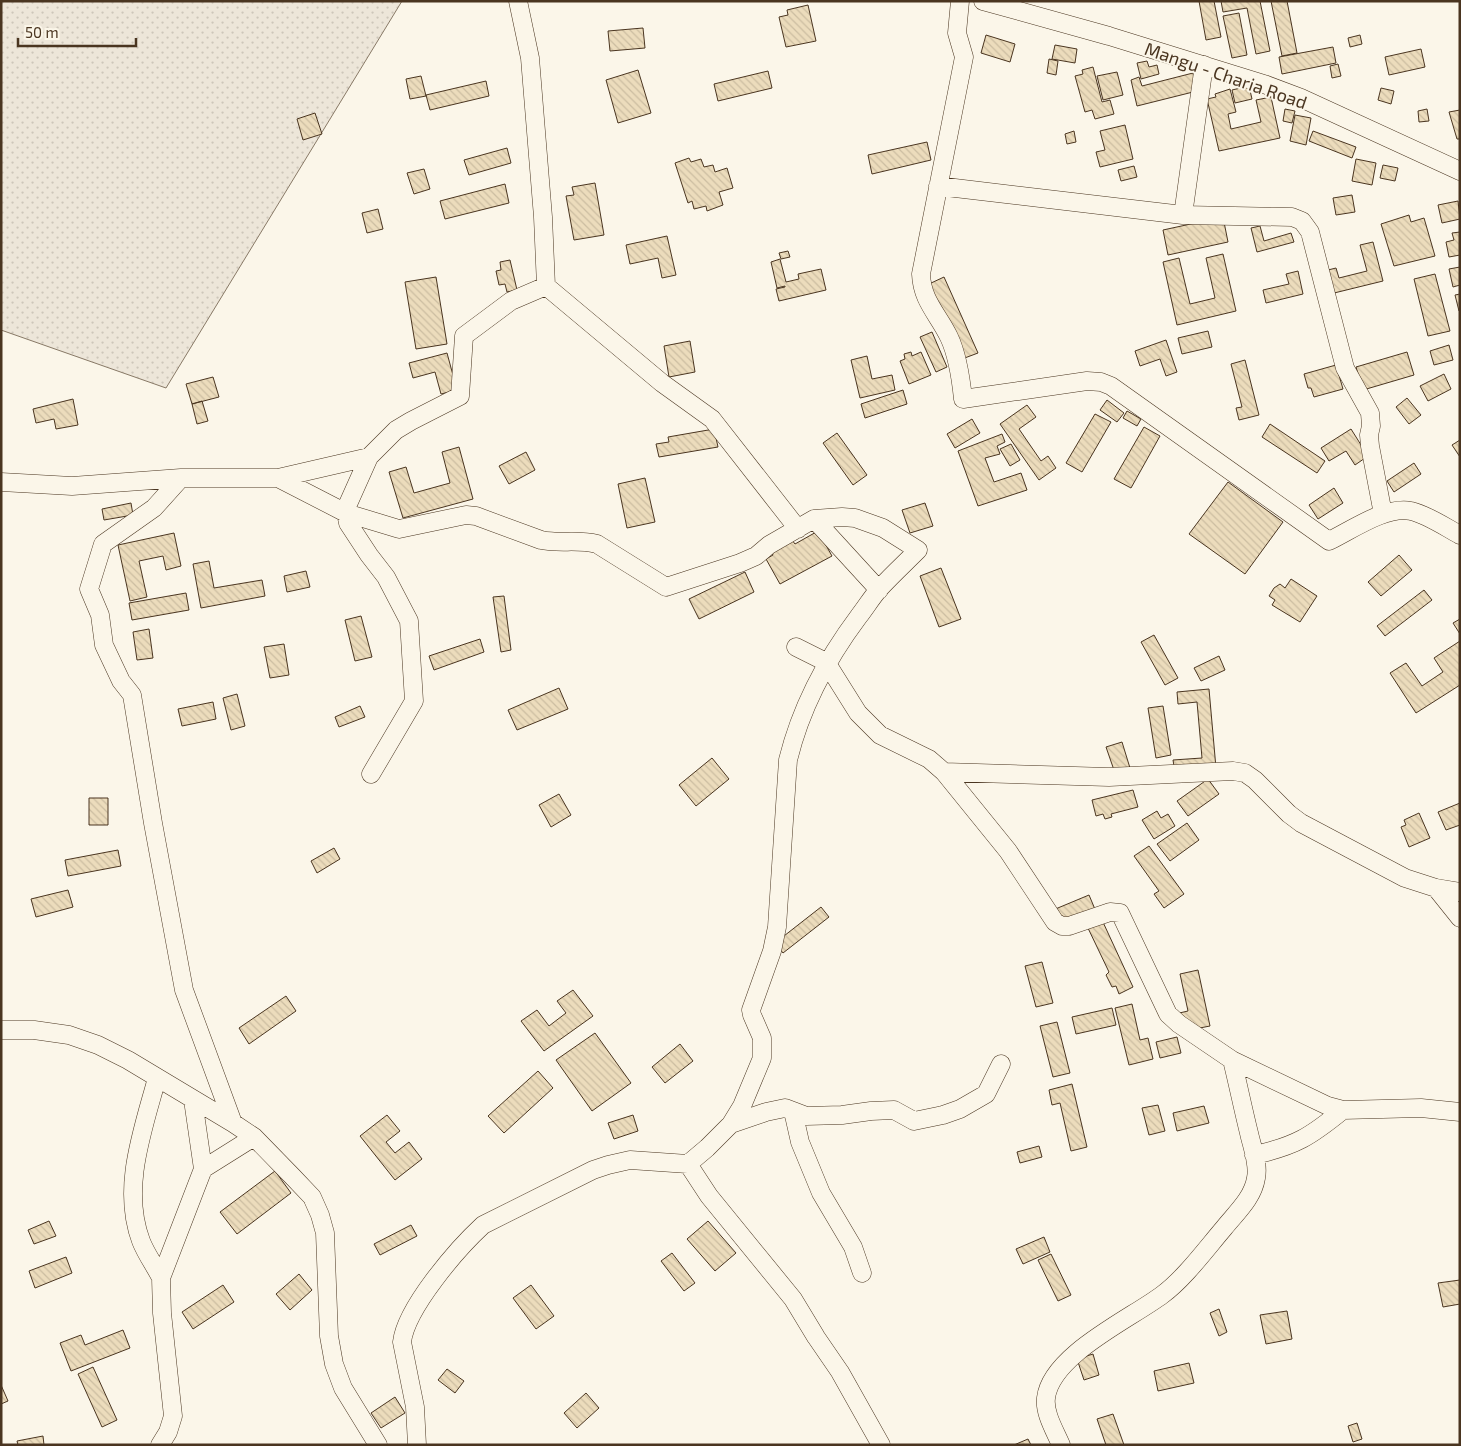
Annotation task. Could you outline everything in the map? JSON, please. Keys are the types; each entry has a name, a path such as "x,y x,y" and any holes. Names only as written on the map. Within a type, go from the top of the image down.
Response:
{"street":[{"path":"518,1 530,58 543,217 546,286 662,383 712,419 798,529"},
{"path":"960,1 957,34 964,57 921,274 921,286 927,301 950,338 962,385 963,399 1087,381 1100,382 1111,386 1329,541 1383,514 1399,511 1410,511 1420,514 1460,535"},
{"name":"Mangu - Charia Road","path":"983,1 1264,84 1301,98 1460,171"},
{"path":"1183,215 1204,65"},
{"path":"938,186 1183,215 1292,217 1302,220 1310,232 1345,368 1370,413 1372,426 1369,435 1370,446 1383,514"},
{"path":"371,774 414,701 409,621 386,577 348,523 346,513 348,504 369,457 396,430 460,396 464,336 511,301 546,286"},
{"path":"1,482 72,486 180,478 278,478 369,457"},
{"path":"180,478 154,508 103,544 89,589 100,615 104,645 121,681 132,695 153,823 184,990 234,1122"},
{"path":"278,478 346,513 399,529 466,516 476,516 546,542 587,542 596,544 666,587 756,556 769,545 814,519 855,518 883,528 918,550 878,590 826,662 812,689 793,740 788,760 777,927 772,951 751,1010 762,1038 762,1058 742,1106 732,1124 688,1164 630,1160 608,1164 482,1225 443,1268 408,1321 403,1332 402,1342 415,1407 417,1445"},
{"path":"814,519 878,590"},
{"path":"796,647 826,662 858,712 880,734 929,759 944,772 1008,852 1055,922 1062,926 1069,926 1110,912 1120,913 1168,1014 1179,1024 1232,1060 1328,1106 1343,1110 1421,1108 1460,1112"},
{"path":"944,772 1109,777 1233,771 1244,773 1255,780 1289,814 1301,823 1405,878 1436,888 1460,892"},
{"path":"1436,888 1460,918"},
{"path":"1,1030 34,1030 69,1035 98,1045 234,1122 254,1137 312,1198 320,1215 325,1233 329,1336 334,1364 343,1388 378,1445"},
{"path":"1061,1445 1047,1409 1046,1398 1050,1383 1061,1368 1085,1346 1163,1295 1244,1204 1254,1188 1257,1176 1254,1155 1232,1060"},
{"path":"732,1124 785,1108 806,1116 842,1115 871,1110 894,1110 914,1120 943,1115 960,1109 986,1094 1001,1064"},
{"path":"157,1078 140,1140 133,1177 134,1218 141,1242 162,1278"},
{"path":"160,1445 168,1432 173,1416 162,1313 162,1278 203,1169 193,1100"},
{"path":"1254,1155 1297,1142 1315,1132 1343,1110"},
{"path":"793,1111 800,1142 818,1185 853,1247 862,1273"},
{"path":"203,1169 254,1137"},
{"path":"688,1164 709,1196 793,1299 840,1372 881,1445"}],"shaded area":[{"path":"1,1 402,1 166,388 1,330"}],"building":[{"path":"1199,1 1214,1 1221,37 1206,40"},
{"path":"1221,1 1260,1 1270,51 1256,54 1247,8 1223,12"},
{"path":"1271,1 1287,1 1297,53 1282,56"},
{"path":"808,5 816,41 786,47 779,17 788,15 787,10"},
{"path":"1239,13 1247,55 1232,58 1223,16"},
{"path":"643,28 645,48 610,51 608,31"},
{"path":"986,35 1015,44 1010,62 981,53"},
{"path":"1360,35 1362,44 1350,47 1348,38"},
{"path":"1055,45 1077,49 1075,63 1052,59"},
{"path":"1333,47 1336,63 1282,74 1279,57"},
{"path":"1421,49 1425,67 1389,75 1385,57"},
{"path":"1049,59 1058,61 1056,75 1047,73"},
{"path":"1147,61 1149,67 1157,65 1159,74 1141,79 1137,63"},
{"path":"1338,64 1341,76 1332,78 1330,66"},
{"path":"1093,67 1102,102 1110,100 1114,114 1095,119 1092,110 1085,112 1075,76 1083,74 1082,70"},
{"path":"638,70 651,113 618,123 606,80"},
{"path":"768,71 772,88 718,101 714,84"},
{"path":"1117,72 1123,95 1103,100 1097,76"},
{"path":"1193,73 1197,91 1137,106 1131,80 1139,77 1142,86"},
{"path":"421,76 426,96 410,99 406,79"},
{"path":"486,81 489,96 430,110 426,95"},
{"path":"1249,86 1252,99 1235,103 1232,90"},
{"path":"1381,88 1394,91 1391,104 1378,100"},
{"path":"1230,89 1236,112 1228,114 1231,129 1261,122 1256,100 1271,97 1280,138 1219,151 1207,99 1216,97 1215,94"},
{"path":"1285,109 1295,111 1292,123 1283,121"},
{"path":"1427,109 1429,121 1419,122 1418,111"},
{"path":"1460,110 1460,139 1457,139 1449,112"},
{"path":"315,113 322,134 303,140 297,119"},
{"path":"1295,115 1311,118 1306,145 1290,141"},
{"path":"1125,125 1133,159 1100,167 1096,152 1105,150 1100,131"},
{"path":"1074,131 1076,142 1067,144 1065,134"},
{"path":"1313,131 1356,147 1352,158 1309,141"},
{"path":"927,142 931,160 872,174 868,155"},
{"path":"507,148 511,163 469,175 464,160"},
{"path":"689,158 691,162 701,159 704,167 713,165 715,172 727,168 733,188 719,192 723,205 707,211 706,206 694,209 692,201 688,203 675,163"},
{"path":"1356,159 1376,163 1372,185 1352,181"},
{"path":"1383,165 1398,168 1395,181 1380,178"},
{"path":"1134,166 1137,177 1121,181 1118,170"},
{"path":"424,169 430,189 414,194 407,173"},
{"path":"595,183 604,235 574,240 566,196 574,195 572,187"},
{"path":"505,184 509,203 445,219 440,201"},
{"path":"1352,195 1355,212 1336,215 1333,198"},
{"path":"1458,201 1460,219 1442,223 1438,205"},
{"path":"378,209 383,229 367,233 362,213"},
{"path":"1409,215 1411,222 1424,218 1435,256 1394,266 1381,224"},
{"path":"1223,217 1228,242 1168,255 1163,230"},
{"path":"1260,226 1264,241 1291,233 1294,242 1257,252 1251,228"},
{"path":"1460,232 1460,255 1449,257 1446,242 1454,240 1452,233"},
{"path":"667,236 676,275 662,278 658,258 630,264 626,245"},
{"path":"1373,242 1383,281 1330,294 1324,271 1336,268 1339,278 1367,271 1360,245"},
{"path":"788,251 790,257 781,259 779,253"},
{"path":"1223,254 1236,311 1177,325 1163,262 1179,258 1190,304 1215,298 1206,258"},
{"path":"780,259 786,282 799,279 798,274 821,269 826,290 779,301 776,289 785,286 777,288 771,262"},
{"path":"510,260 517,290 507,292 505,284 499,285 496,271 501,270 500,262"},
{"path":"1460,267 1460,285 1453,287 1449,269"},
{"path":"1298,271 1303,294 1266,303 1263,290 1289,284 1286,274"},
{"path":"1435,274 1450,331 1428,336 1414,279"},
{"path":"436,277 447,344 416,349 405,282"},
{"path":"944,277 978,353 962,359 929,284"},
{"path":"1460,294 1460,310 1459,311 1455,295"},
{"path":"1208,331 1212,347 1182,354 1178,338"},
{"path":"932,332 947,367 936,372 920,337"},
{"path":"1166,340 1177,372 1166,376 1160,359 1140,366 1135,351"},
{"path":"690,341 695,372 669,377 664,346"},
{"path":"1449,345 1453,360 1434,365 1430,351"},
{"path":"911,352 912,356 921,352 931,375 909,384 900,361 905,359 904,354"},
{"path":"1407,352 1414,375 1363,390 1356,367"},
{"path":"447,353 457,390 441,394 435,372 413,378 409,363"},
{"path":"867,356 872,379 892,375 895,390 860,398 851,360"},
{"path":"1245,360 1259,415 1239,420 1236,408 1242,407 1231,364"},
{"path":"1336,365 1343,389 1314,397 1311,388 1308,388 1304,374"},
{"path":"1444,374 1451,389 1428,401 1420,386"},
{"path":"213,377 219,397 192,404 186,384"},
{"path":"903,390 907,404 865,418 861,404"},
{"path":"1407,398 1421,415 1409,424 1396,407"},
{"path":"73,399 78,425 56,429 54,419 36,423 33,409"},
{"path":"1107,400 1124,413 1117,422 1100,410"},
{"path":"202,401 208,421 197,424 192,404"},
{"path":"1027,405 1036,417 1019,429 1041,461 1048,456 1056,468 1039,480 1000,424"},
{"path":"1127,411 1141,419 1137,426 1123,418"},
{"path":"1095,414 1111,422 1082,472 1066,463"},
{"path":"972,419 980,433 955,448 947,434"},
{"path":"1270,424 1325,461 1317,473 1262,437"},
{"path":"1144,427 1160,436 1131,488 1114,479"},
{"path":"714,429 718,447 659,457 656,444 669,442 668,437"},
{"path":"1351,429 1368,456 1355,465 1346,451 1329,461 1321,448"},
{"path":"837,433 867,475 853,485 823,443"},
{"path":"1002,434 1005,442 997,446 1000,454 985,458 994,482 1021,473 1027,490 978,506 958,451"},
{"path":"1460,440 1460,457 1452,445"},
{"path":"1011,444 1020,460 1010,466 1000,449"},
{"path":"459,447 473,499 403,518 389,472 406,467 414,493 450,483 442,452"},
{"path":"526,452 535,470 509,484 499,466"},
{"path":"1414,463 1421,474 1394,492 1387,481"},
{"path":"645,478 655,522 627,528 618,484"},
{"path":"1228,482 1283,522 1245,574 1189,534"},
{"path":"1334,488 1343,503 1318,519 1309,505"},
{"path":"131,503 133,515 104,520 102,509"},
{"path":"925,503 933,526 910,533 902,510"},
{"path":"818,531 832,556 780,584 766,559 773,555 771,551 792,540 795,544"},
{"path":"174,533 181,566 166,570 163,556 139,561 147,597 130,601 118,545"},
{"path":"1399,555 1412,570 1381,596 1368,582"},
{"path":"209,561 214,588 262,580 265,596 201,608 193,564"},
{"path":"941,568 961,619 939,627 920,576"},
{"path":"306,571 310,587 287,592 284,576"},
{"path":"745,572 754,592 699,619 689,599"},
{"path":"1291,579 1317,596 1300,622 1272,605 1275,600 1269,596 1274,588 1280,584 1285,588"},
{"path":"1424,590 1432,600 1385,636 1377,626"},
{"path":"186,593 189,610 132,620 129,603"},
{"path":"504,596 511,650 501,652 493,597"},
{"path":"361,616 372,657 355,661 345,620"},
{"path":"1460,619 1460,634 1453,623"},
{"path":"149,629 153,658 137,660 133,632"},
{"path":"1154,635 1178,678 1165,685 1141,642"},
{"path":"480,639 484,652 434,670 429,656"},
{"path":"1460,641 1460,685 1416,713 1390,673 1406,663 1422,686 1443,672 1434,658"},
{"path":"284,644 289,675 270,678 264,647"},
{"path":"1219,656 1225,670 1201,681 1194,668"},
{"path":"559,688 568,709 517,730 508,710"},
{"path":"1209,689 1216,768 1175,772 1173,760 1202,758 1197,702 1178,704 1177,692"},
{"path":"237,694 245,726 231,730 223,698"},
{"path":"213,702 216,719 182,726 178,709"},
{"path":"360,706 365,717 339,727 335,717"},
{"path":"1163,706 1171,755 1156,758 1148,708"},
{"path":"1122,742 1130,768 1115,773 1106,747"},
{"path":"712,758 729,779 696,806 679,785"},
{"path":"1208,779 1219,794 1188,816 1177,801"},
{"path":"1133,790 1138,807 1111,814 1112,817 1105,819 1103,814 1096,816 1092,800"},
{"path":"559,794 571,815 551,827 539,805"},
{"path":"89,798 108,798 108,825 89,825"},
{"path":"1460,803 1460,825 1446,830 1438,812"},
{"path":"1157,811 1161,818 1168,814 1175,826 1154,839 1142,820"},
{"path":"1419,813 1430,838 1409,847 1401,827 1406,825 1404,820"},
{"path":"1187,823 1199,840 1170,861 1157,844"},
{"path":"1149,846 1184,894 1164,908 1154,894 1159,891 1134,856"},
{"path":"334,848 340,859 317,873 311,861"},
{"path":"118,850 121,866 68,876 65,860"},
{"path":"68,890 73,907 36,917 31,899"},
{"path":"1089,895 1097,914 1061,929 1053,910"},
{"path":"821,907 829,917 783,953 775,943"},
{"path":"1102,920 1133,987 1119,994 1116,986 1112,987 1106,975 1109,972 1087,926"},
{"path":"1042,962 1053,1003 1036,1007 1025,966"},
{"path":"1198,970 1210,1026 1179,1032 1175,1014 1188,1011 1180,974"},
{"path":"573,990 593,1016 544,1051 521,1021 537,1010 549,1026 566,1013 557,1001"},
{"path":"286,996 296,1011 249,1044 239,1028"},
{"path":"1132,1004 1140,1040 1148,1038 1153,1059 1129,1065 1115,1008"},
{"path":"1112,1008 1116,1025 1076,1034 1072,1017"},
{"path":"1057,1022 1070,1073 1053,1077 1040,1026"},
{"path":"595,1033 631,1083 592,1111 556,1060"},
{"path":"1177,1037 1181,1053 1160,1058 1156,1042"},
{"path":"680,1044 693,1061 665,1083 652,1067"},
{"path":"538,1071 553,1088 504,1133 488,1116"},
{"path":"1072,1084 1087,1147 1071,1151 1060,1103 1052,1105 1049,1090"},
{"path":"1158,1105 1165,1131 1149,1135 1142,1108"},
{"path":"1204,1106 1209,1123 1177,1131 1173,1113"},
{"path":"387,1115 400,1131 386,1142 395,1153 409,1142 422,1159 395,1180 360,1136"},
{"path":"633,1115 638,1131 614,1139 608,1123"},
{"path":"1039,1146 1042,1157 1020,1163 1017,1152"},
{"path":"275,1171 291,1193 237,1234 220,1212"},
{"path":"49,1221 56,1236 34,1244 28,1230"},
{"path":"708,1221 736,1253 715,1271 687,1239"},
{"path":"411,1225 417,1236 380,1255 374,1244"},
{"path":"1044,1237 1050,1252 1023,1264 1016,1249"},
{"path":"672,1253 695,1283 684,1291 661,1261"},
{"path":"1051,1254 1071,1295 1058,1301 1038,1260"},
{"path":"66,1257 72,1273 35,1288 29,1271"},
{"path":"299,1274 312,1290 290,1310 276,1294"},
{"path":"1460,1280 1460,1304 1443,1307 1438,1283"},
{"path":"223,1285 234,1302 193,1329 182,1312"},
{"path":"531,1285 554,1316 536,1329 513,1298"},
{"path":"1219,1309 1227,1332 1219,1336 1210,1313"},
{"path":"1287,1311 1292,1339 1266,1344 1260,1315"},
{"path":"123,1330 130,1348 71,1371 60,1343 81,1335 85,1345"},
{"path":"1093,1354 1099,1375 1084,1380 1077,1359"},
{"path":"1189,1363 1194,1383 1158,1391 1154,1371"},
{"path":"93,1367 117,1420 102,1427 78,1374"},
{"path":"447,1369 464,1381 455,1393 438,1380"},
{"path":"1,1385 8,1401 1,1404"},
{"path":"586,1393 599,1408 577,1428 564,1413"},
{"path":"395,1397 405,1413 381,1428 371,1413"},
{"path":"1113,1414 1124,1445 1106,1445 1097,1419"},
{"path":"1357,1423 1362,1439 1353,1442 1348,1426"},
{"path":"43,1436 44,1445 18,1445 17,1441"},
{"path":"1028,1439 1031,1445 1014,1445"}]}
